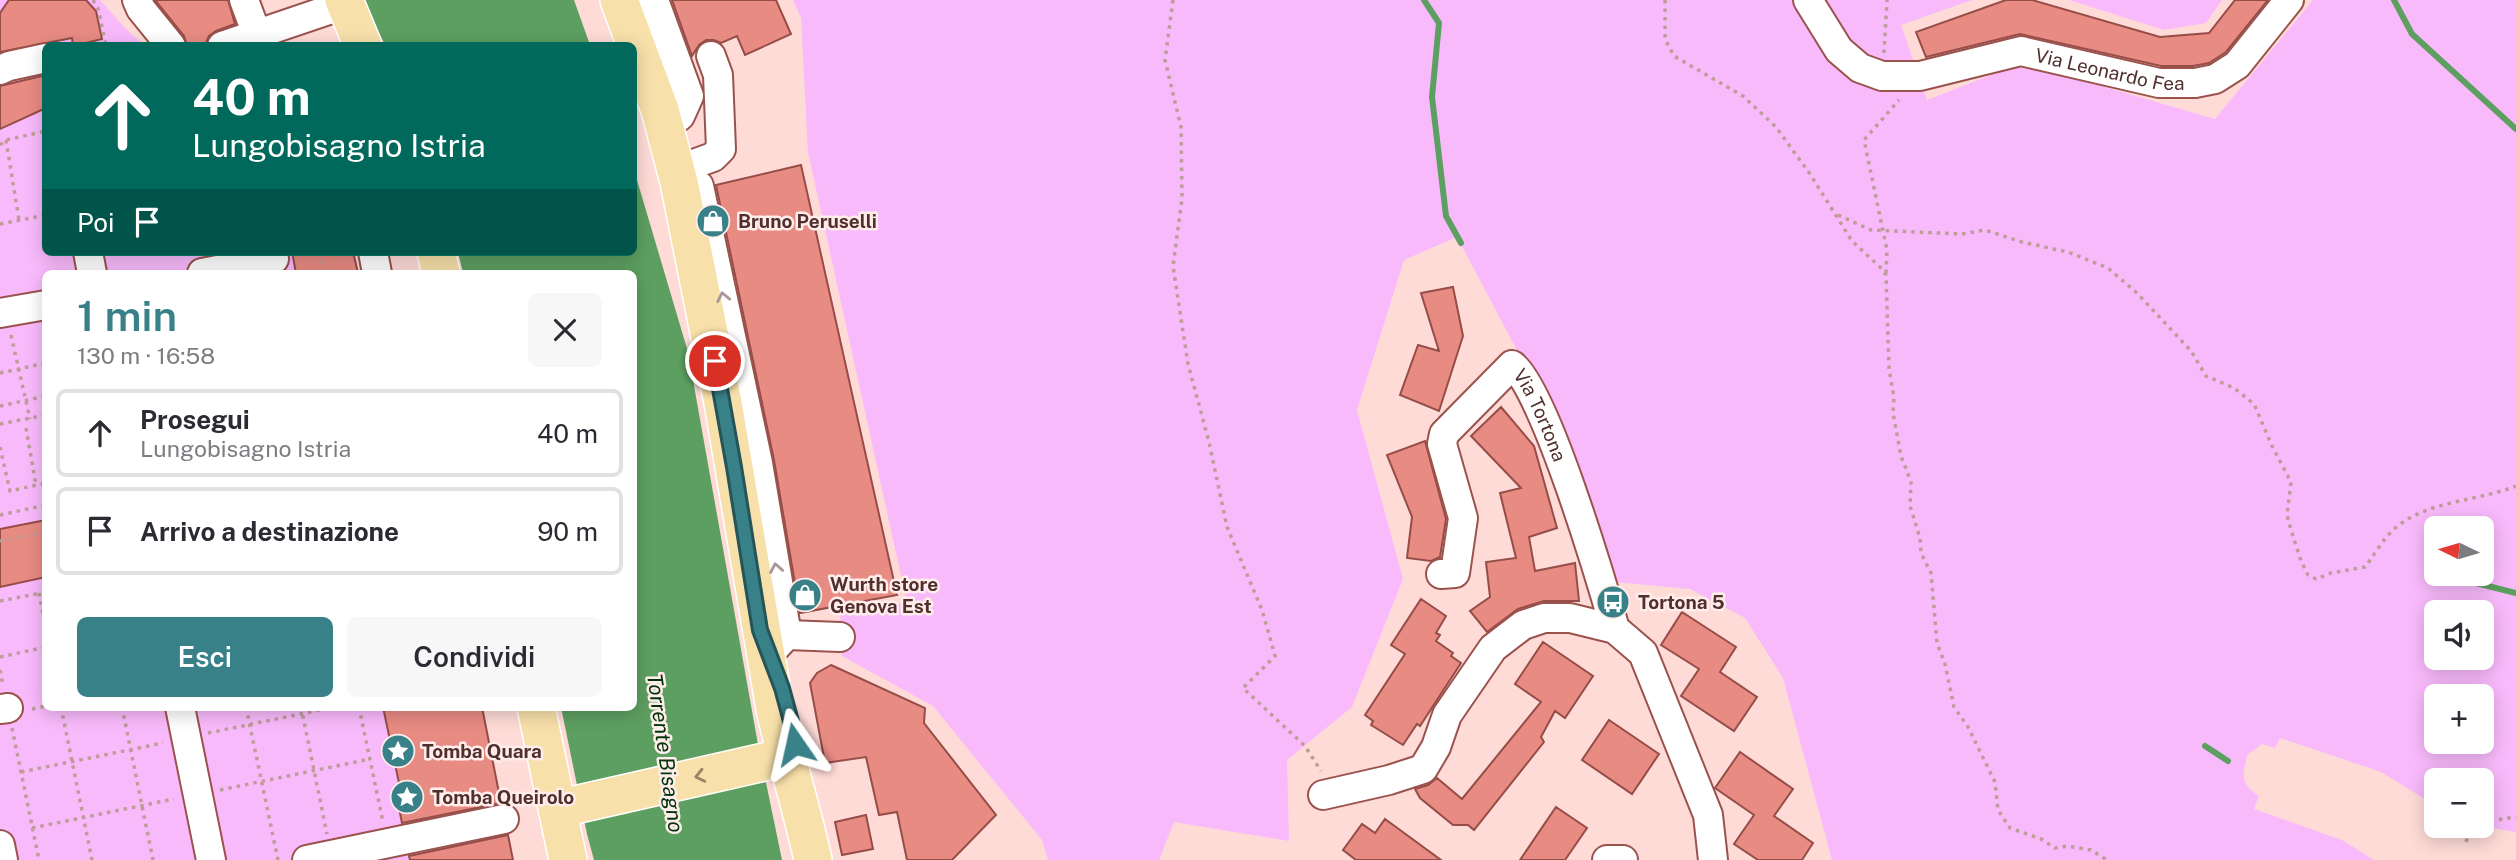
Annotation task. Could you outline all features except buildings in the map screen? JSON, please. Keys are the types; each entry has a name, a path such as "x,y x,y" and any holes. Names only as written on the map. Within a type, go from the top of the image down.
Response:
{"main road":[{"path":"619,0 634,42"},
{"path":"345,2 361,42"},
{"path":"637,49 665,126 746,465 772,639 792,725 804,817 813,860"},
{"path":"772,639 776,759 804,817"},
{"path":"537,711 568,860"},
{"path":"559,809 776,759"}],"street":[{"path":"137,0 168,42"},
{"path":"244,0 257,35"},
{"path":"654,0 690,96 680,116 665,126"},
{"name":"Via Leonardo Fea","path":"1808,0 1839,50 1860,68 1882,76 1920,76 2021,51 2160,83 2195,83 2215,79 2237,65 2288,0"},
{"path":"235,42 345,2"},
{"path":"678,176 712,158 721,149 718,75 711,56"},
{"path":"0,70 42,59"},
{"path":"217,270 274,259"},
{"path":"4,313 42,306"},
{"name":"Via Tortona","path":"1441,574 1455,573 1463,518 1442,444 1444,434 1512,365 1522,375 1541,413 1570,488 1615,629"},
{"path":"1323,794 1390,780 1423,769 1436,747 1447,715 1493,648 1523,625 1544,618 1570,618 1615,629 1643,653 1708,815 1713,860"},
{"path":"772,639 840,637"},
{"path":"181,711 211,860"},
{"path":"319,857 505,819"},
{"path":"0,845 3,860"},
{"path":"1607,860 1623,860"}],"path":[{"path":"93,0 98,8 105,42"},
{"path":"1173,0 1164,60 1181,127 1182,200 1173,266 1184,340 1227,527 1262,610 1275,656 1243,688 1305,746 1324,776 1323,794"},
{"path":"1665,0 1665,39 1674,56 1706,77 1733,90 1766,117 1810,174 1852,241 1886,275"},
{"path":"1882,76 1887,0"},
{"path":"1920,76 1864,140 1888,250 1886,275 1893,413 1902,456 1911,482 1910,506 1922,553 1931,573 1937,643 1945,664 1954,706 1968,727 1995,782 1998,810 2010,828 2041,839 2055,848 2080,847 2107,860"},
{"path":"0,145 6,140 42,132"},
{"path":"6,140 19,220"},
{"path":"1836,214 1871,230 1962,234 1985,230 2022,242 2068,252 2108,268 2137,293 2191,351 2206,376 2234,388 2254,404 2291,482 2287,515 2308,575 2316,579 2331,573 2365,567 2387,536 2400,524 2416,516 2516,486"},
{"path":"0,224 42,216"},
{"path":"4,313 30,419"},
{"path":"0,373 42,364"},
{"path":"0,406 42,397"},
{"path":"0,424 42,416"},
{"path":"26,428 36,485"},
{"path":"0,447 10,491 42,484"},
{"path":"0,515 42,506"},
{"path":"0,541 42,533"},
{"path":"39,593 42,608"},
{"path":"0,601 42,593"},
{"path":"0,657 42,648"},
{"path":"0,670 4,708 39,860"},
{"path":"62,711 92,860"},
{"path":"123,711 153,860"},
{"path":"247,711 278,860"},
{"path":"301,711 319,857"},
{"path":"360,711 387,843"},
{"path":"2494,820 2516,817"},
{"path":"2466,842 2468,838"}],"shaded area":[{"path":"0,0 100,0 141,42 42,42 42,256 356,256 358,270 42,270 42,711 483,711 513,860 0,860"},
{"path":"793,0 1972,0 1901,25 1927,100 2022,63 2215,119 2313,0 2516,0 2516,832 2494,828 2494,768 2424,768 2424,799 2381,772 2280,738 2275,748 2262,744 2247,755 2245,783 2259,796 2254,809 2342,840 2374,860 1832,860 1783,678 1745,618 1690,589 1615,582 1574,458 1457,237 1404,260 1357,410 1403,579 1352,707 1287,760 1289,841 1174,822 1159,860 1048,860 1042,840 933,706 842,656 840,613 907,603 808,152 801,18"},
{"path":"2069,0 2222,0 2206,23 2164,30"}],"water":[{"path":"363,0 574,0 589,42 384,42"},
{"name":"Torrente Bisagno","path":"637,180 688,352 757,739 782,860 594,860 562,711 637,711 637,270 462,270 459,256 637,256"}],"waterway":[{"path":"1424,0 1439,23 1432,97 1446,216 1461,243"},
{"path":"2394,0 2412,34 2516,129"},
{"path":"2488,586 2516,593"},
{"path":"2205,746 2228,761"}],"place":[{"name":"Bruno Peruselli","path":"713,221"},
{"name":"Wurth store Genova Est","path":"805,595"},
{"name":"Tortona 5","path":"1613,602"},
{"name":"Tomba Quara","path":"398,751"},
{"name":"Tomba Queirolo","path":"407,797"}],"route":[{"path":"715,361 760,630 782,688 795,744"}]}
